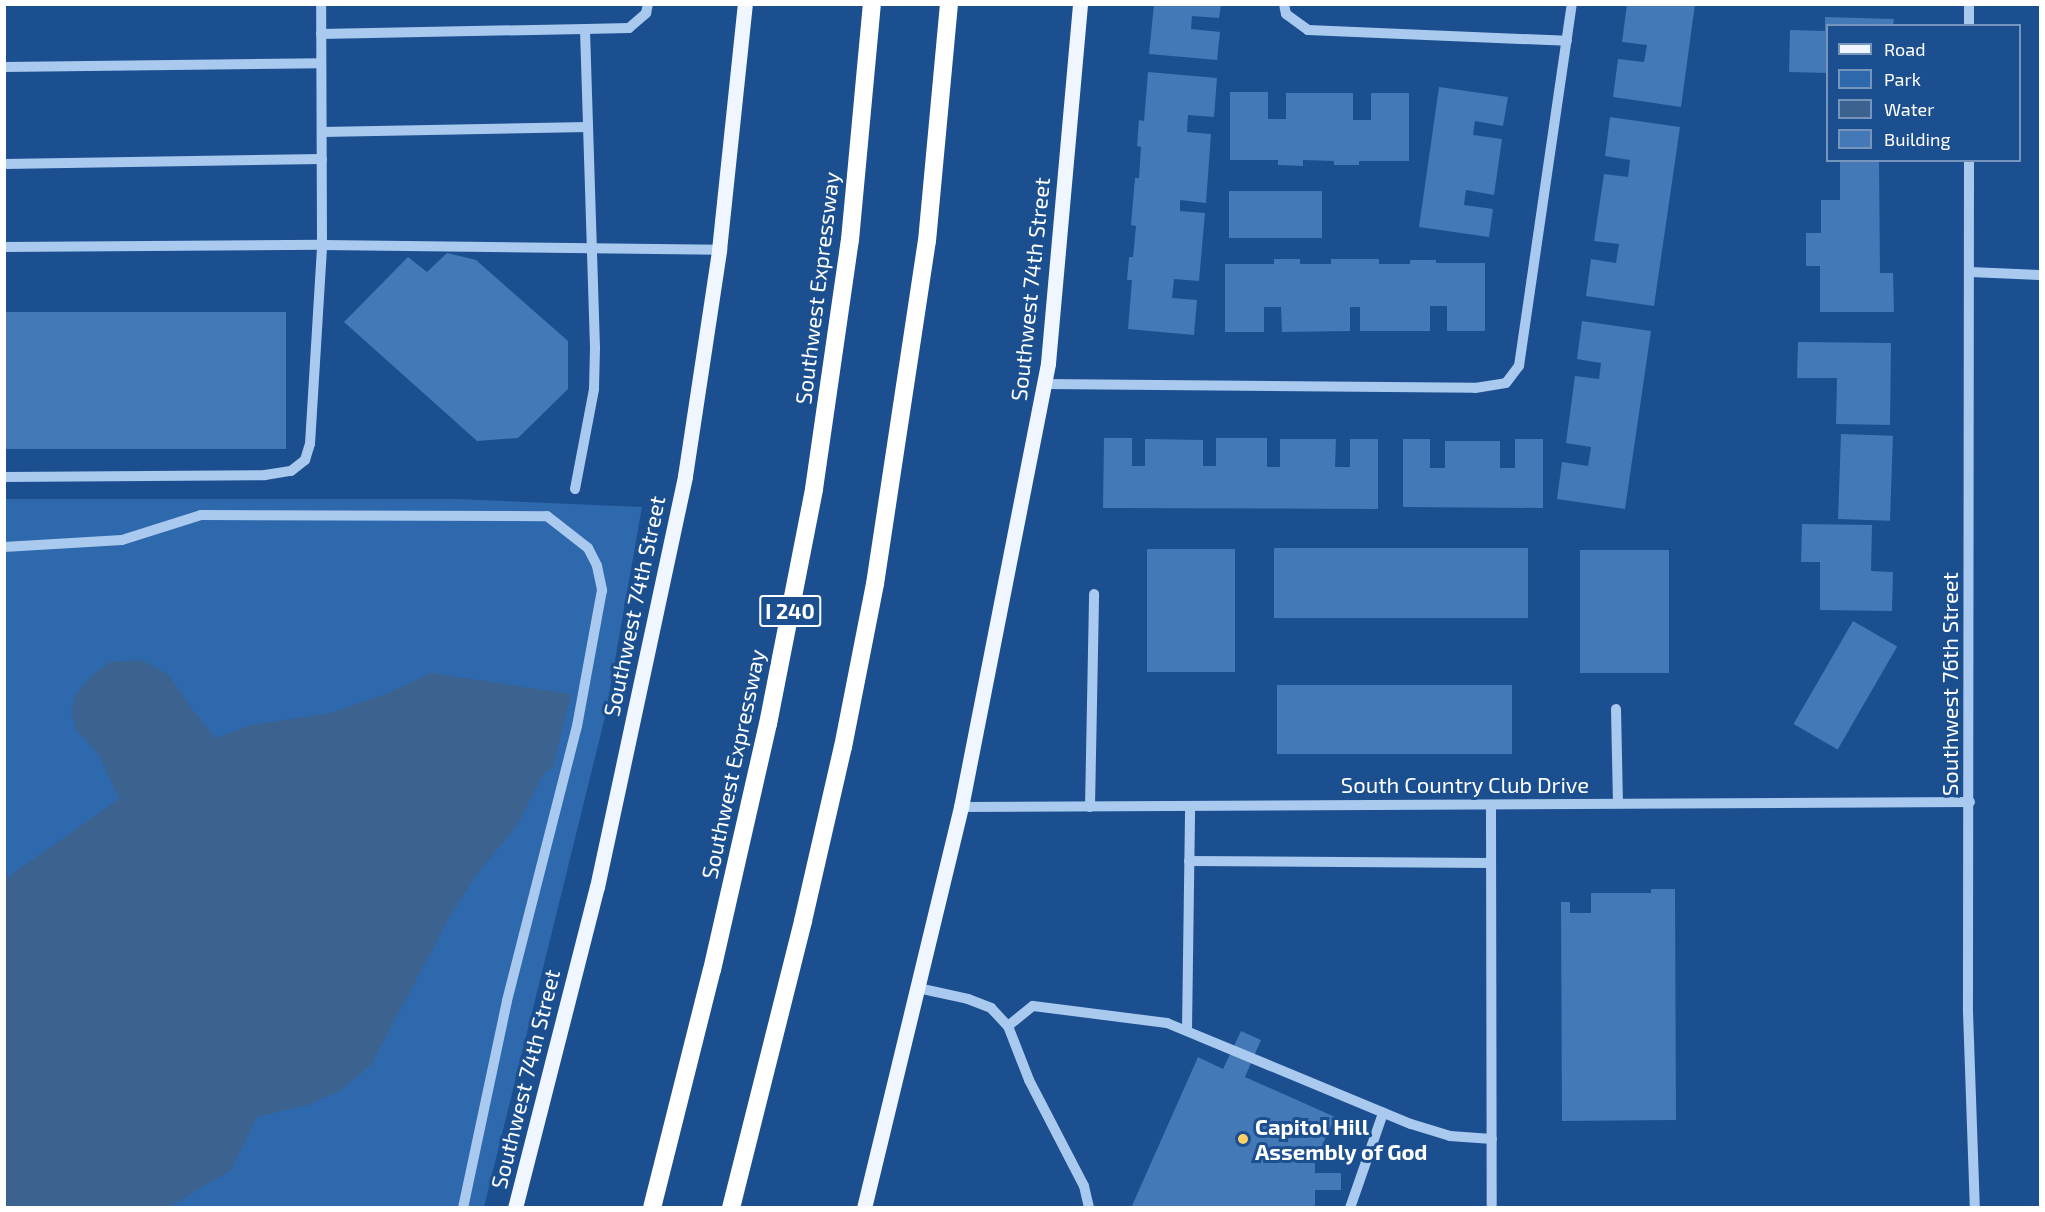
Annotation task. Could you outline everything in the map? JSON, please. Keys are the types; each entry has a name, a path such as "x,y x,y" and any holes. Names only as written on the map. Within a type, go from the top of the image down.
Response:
{"highway":[{"name":"Southwest Expressway","path":"652,1208 712,970 768,724 814,489 850,240 872,4"},
{"path":"731,1208 841,759 875,584 927,241 949,4"}],"main road":[{"name":"Southwest 74th Street","path":"515,1208 597,887 682,487 719,250 745,4"},
{"name":"Southwest 74th Street","path":"864,1208 962,807 1044,384 1080,4"}],"street":[{"path":"4,477 265,475 291,471 304,460 310,444 322,245 321,4"},
{"path":"321,34 629,28 646,13 648,4"},
{"path":"1284,4 1287,14 1308,30 1567,40"},
{"path":"1044,384 1475,388 1506,383 1519,366 1572,4"},
{"path":"1969,4 1969,24"},
{"path":"575,489 594,389 595,348 585,29"},
{"path":"4,67 321,63"},
{"path":"322,132 588,127"},
{"path":"4,164 322,159"},
{"name":"Southwest 76th Street","path":"1969,162 1968,1012 1975,1208"},
{"path":"4,247 322,245 719,250"},
{"path":"1970,272 2040,275"},
{"path":"4,547 122,540 201,515 547,516 588,549 597,566 602,590 577,726 507,1000 463,1208"},
{"path":"1090,807 1094,594"},
{"path":"1616,709 1618,803"},
{"name":"South Country Club Drive","path":"962,807 1970,802"},
{"path":"1491,805 1492,1208"},
{"path":"1187,1030 1190,806"},
{"path":"1189,861 1491,862"},
{"path":"918,988 968,999 991,1008 1008,1026 1029,1080 1084,1186 1089,1208"},
{"path":"1008,1026 1033,1006 1167,1023 1383,1113 1450,1136 1492,1138"},
{"path":"1350,1208 1383,1113"}],"green space":[{"path":"4,499 456,499 642,507 605,717 484,1207 5,1207"}],"water":[{"path":"141,660 168,674 216,738 251,725 331,713 386,694 431,673 571,694 553,768 544,773 516,827 477,874 450,916 371,1065 341,1090 311,1104 257,1117 231,1170 169,1207 5,1207 5,879 119,799 99,755 77,731 71,712 75,696 90,677 110,662"}],"building":[{"path":"1154,4 1221,4 1219,18 1192,16 1191,29 1220,32 1217,60 1149,54"},
{"path":"1627,4 1695,4 1681,107 1613,97 1618,59 1644,62 1647,45 1622,42"},
{"path":"1825,17 1894,19 1893,24 1826,24 1826,73 1789,72 1790,30 1825,31"},
{"path":"1148,72 1217,78 1214,117 1188,115 1187,132 1211,134 1206,203 1180,200 1180,211 1205,213 1199,281 1174,279 1172,298 1197,300 1194,335 1128,329 1132,280 1127,280 1129,257 1133,257 1136,226 1131,225 1135,178 1139,178 1141,147 1137,146 1139,120 1144,121"},
{"path":"1439,87 1508,97 1503,126 1475,121 1473,135 1502,139 1494,195 1466,190 1464,205 1493,209 1489,237 1419,227"},
{"path":"1230,92 1268,92 1268,119 1286,119 1286,93 1353,93 1353,120 1371,120 1371,93 1409,93 1409,161 1359,161 1359,165 1334,165 1334,161 1303,160 1303,166 1278,165 1278,160 1230,160"},
{"path":"1610,117 1680,127 1654,306 1586,296 1591,259 1616,263 1619,244 1594,241 1604,174 1628,177 1630,160 1605,156"},
{"path":"1840,162 1879,162 1880,273 1893,273 1894,312 1820,312 1820,266 1806,266 1806,233 1821,233 1821,200 1840,200"},
{"path":"1229,191 1322,191 1322,238 1229,238"},
{"path":"447,253 476,260 568,341 568,389 518,438 477,441 344,322 408,257 427,272"},
{"path":"1274,259 1300,259 1300,264 1331,264 1331,259 1379,259 1379,264 1410,264 1410,260 1436,260 1436,263 1485,263 1485,331 1447,331 1447,306 1430,306 1430,331 1360,331 1360,307 1350,307 1350,331 1282,332 1281,307 1264,307 1264,332 1225,332 1225,264 1274,264"},
{"path":"4,312 286,312 286,449 4,449"},
{"path":"1582,321 1651,331 1625,509 1557,499 1562,462 1588,466 1591,447 1566,443 1575,376 1599,379 1601,363 1577,359"},
{"path":"1798,342 1891,343 1890,425 1836,424 1837,378 1797,378"},
{"path":"1841,434 1893,436 1890,521 1838,519"},
{"path":"1104,438 1132,438 1132,466 1145,466 1145,439 1203,440 1203,466 1216,466 1216,438 1267,438 1267,467 1280,467 1280,439 1336,439 1335,467 1350,467 1350,439 1378,439 1378,509 1103,508"},
{"path":"1403,439 1430,439 1430,468 1445,468 1445,441 1500,441 1500,468 1515,468 1515,439 1543,439 1543,508 1403,507"},
{"path":"1802,524 1872,525 1871,571 1893,572 1892,611 1820,610 1820,562 1801,562"},
{"path":"1274,548 1528,548 1528,618 1274,618"},
{"path":"1147,549 1235,549 1235,672 1147,672"},
{"path":"1580,550 1669,550 1669,673 1580,673"},
{"path":"1853,621 1897,646 1838,750 1794,724"},
{"path":"1277,685 1512,685 1512,754 1277,754"},
{"path":"1651,889 1675,889 1676,1120 1562,1121 1561,902 1570,902 1570,913 1591,913 1591,893 1651,893"},
{"name":"Capitol Hill Assembly of God","path":"1241,1031 1261,1040 1245,1077 1335,1117 1315,1162 1315,1173 1341,1173 1341,1190 1315,1190 1315,1208 1131,1208 1198,1057 1223,1069"}],"place":[{"name":"Capitol Hill Assembly of God","path":"1243,1139"}]}
